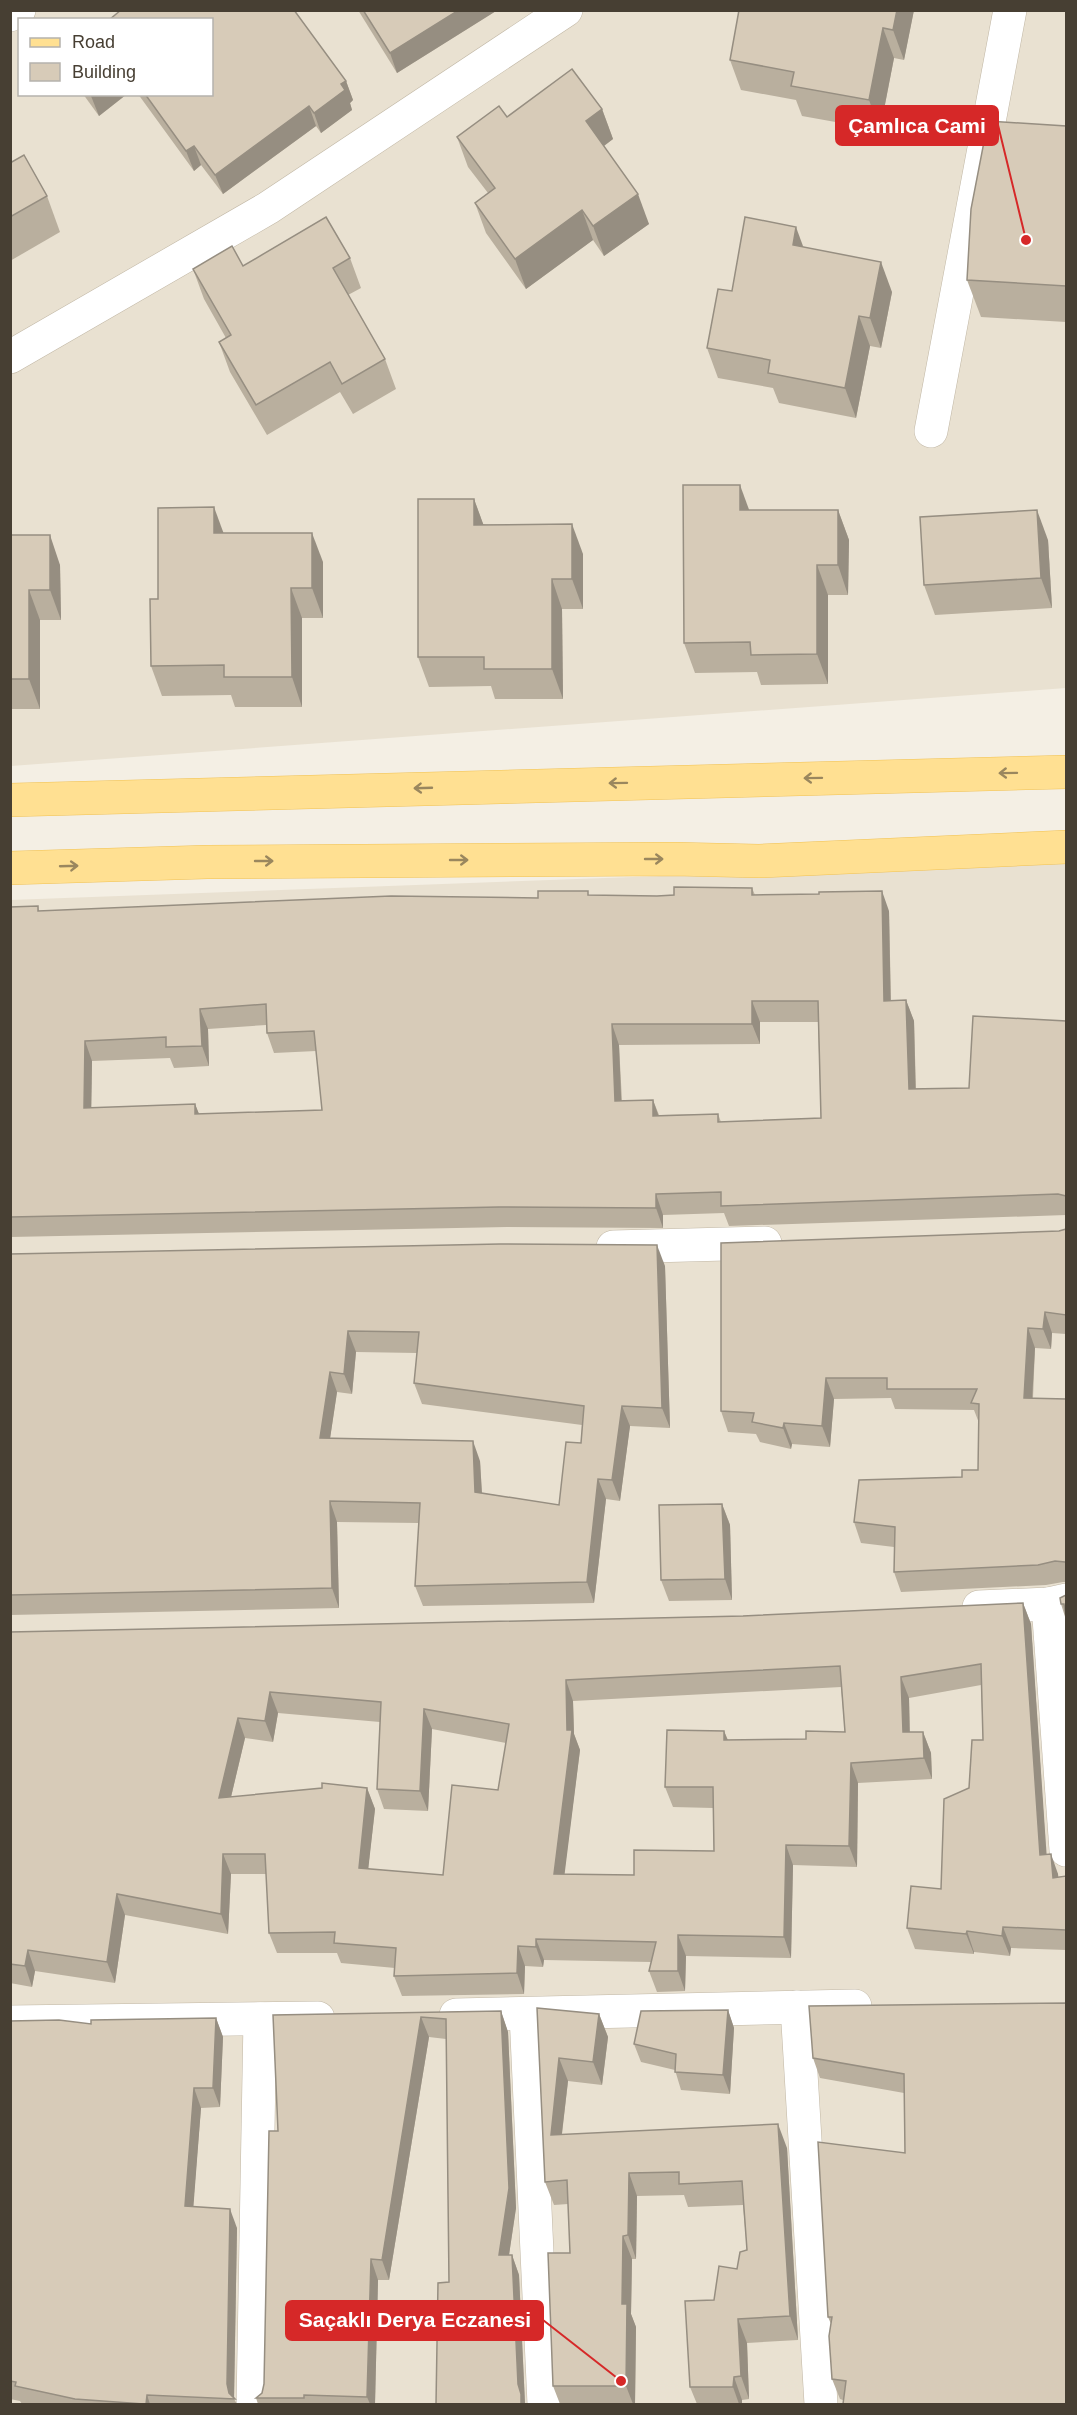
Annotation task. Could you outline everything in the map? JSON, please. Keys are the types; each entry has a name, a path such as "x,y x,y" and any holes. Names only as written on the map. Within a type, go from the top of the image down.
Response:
{"main road":[{"path":"10,800 1066,772"},
{"path":"10,868 219,862 662,859 759,861 1066,847"}],"street":[{"path":"10,15 18,10"},
{"path":"10,357 268,208 566,10"},
{"path":"932,430 1010,10"},
{"path":"579,1247 639,1248 793,1242"},
{"path":"953,1609 1057,1602 1066,1850"},
{"path":"422,2016 879,2006"},
{"path":"797,2007 821,2404"},
{"path":"526,2014 544,2404"},
{"path":"10,2022 353,2017"},
{"path":"253,2404 260,2019"}],"shaded area":[{"path":"11,11 1066,11 1066,688 11,766"},
{"path":"1066,861 1066,2404 11,2404 10,900"}],"building":[{"path":"121,10 294,10 346,81 341,84 345,90 314,113 309,106 215,175 194,146 186,151 146,96 213,96 213,18 111,18"},
{"path":"363,10 459,10 390,53"},
{"path":"739,10 897,10 893,30 883,28 869,100 791,86 794,72 730,60"},
{"path":"572,69 602,109 586,121 638,194 593,226 582,210 515,259 475,203 495,188 457,137 499,106 507,117"},
{"path":"988,121 1066,126 1066,286 967,280 971,209"},
{"path":"24,155 47,196 10,217 10,163"},
{"path":"326,217 350,258 333,268 385,359 342,384 330,362 256,405 219,342 231,335 193,269 232,246 243,266"},
{"path":"745,217 796,227 793,245 881,262 870,318 859,316 845,388 768,373 770,360 707,348 718,289 732,291"},
{"path":"683,485 740,485 740,510 838,510 838,565 817,565 817,654 751,655 750,642 684,643"},
{"path":"418,499 474,499 474,525 572,524 572,579 552,579 552,669 484,669 484,657 418,657"},
{"path":"214,507 214,533 312,533 312,588 291,588 292,677 224,677 224,665 151,666 150,599 158,599 158,508"},
{"path":"1037,510 1041,578 924,585 920,517"},
{"path":"10,535 50,535 50,590 29,590 29,679 10,679"},
{"path":"674,887 752,888 752,895 882,891 884,1001 906,1000 909,1089 969,1088 973,1016 1066,1021 1066,1196 1058,1194 721,1206 721,1192 656,1194 656,1208 499,1207 10,1217 10,907 38,906 38,911 391,896 538,898 538,891 588,891 588,895 674,895","holes":["752,1001 818,1001 821,1118 718,1122 718,1114 653,1116 653,1100 615,1101 612,1024 752,1024","266,1004 267,1033 314,1031 322,1110 195,1114 195,1104 84,1108 85,1041 166,1037 166,1047 202,1046 200,1009"]},
{"path":"1066,1229 1066,1315 1045,1312 1043,1329 1028,1328 1024,1398 1066,1399 1066,1563 1055,1561 1038,1565 894,1572 895,1527 854,1522 859,1480 962,1477 962,1470 978,1470 979,1404 971,1403 977,1389 887,1389 887,1378 826,1378 822,1426 784,1423 783,1428 752,1422 754,1413 721,1411 721,1243"},
{"path":"500,1244 657,1245 662,1408 622,1406 612,1480 598,1479 587,1582 415,1586 420,1503 330,1501 332,1588 10,1595 10,1254","holes":["348,1331 419,1332 414,1383 584,1406 581,1443 566,1442 559,1505 475,1492 473,1441 320,1438 330,1372 344,1374"]},
{"path":"722,1504 725,1579 661,1580 659,1505"},
{"path":"1066,1595 1066,1617 1064,1604 1061,1604 1060,1598"},
{"path":"1023,1603 1040,1855 1051,1854 1053,1878 1066,1876 1066,1930 1003,1927 1002,1936 967,1931 966,1934 907,1928 911,1886 941,1889 944,1799 969,1788 972,1740 983,1740 981,1664 901,1677 903,1732 923,1732 924,1758 851,1763 849,1846 786,1845 784,1937 678,1935 678,1971 649,1971 656,1942 536,1939 536,1947 518,1946 517,1973 394,1976 396,1948 334,1943 335,1932 269,1933 265,1854 223,1854 221,1914 117,1894 107,1962 28,1950 25,1966 10,1964 10,1632 743,1616","holes":["840,1666 845,1732 806,1731 806,1739 724,1740 724,1731 667,1730 665,1787 713,1787 714,1851 634,1850 634,1875 554,1874 572,1730 567,1730 566,1680","270,1692 381,1702 377,1789 420,1791 424,1709 509,1724 498,1790 452,1785 443,1875 359,1868 367,1788 322,1783 322,1788 219,1798 238,1718 265,1721"]},
{"path":"1066,2003 1066,2404 843,2404 846,2381 832,2379 829,2336 832,2317 828,2317 818,2142 905,2153 904,2074 813,2058 809,2006"},
{"path":"537,2008 599,2014 593,2062 559,2058 551,2135 778,2124 790,2316 738,2319 741,2376 734,2377 733,2387 690,2387 685,2301 714,2300 719,2266 737,2269 740,2252 747,2250 742,2181 679,2184 679,2172 629,2173 628,2235 623,2236 622,2304 627,2304 626,2386 553,2386 548,2253 570,2253 567,2180 545,2182"},
{"path":"728,2010 723,2075 675,2072 676,2054 634,2044 641,2011"},
{"path":"501,2011 509,2188 499,2255 512,2255 521,2404 436,2404 438,2283 449,2282 446,2019 421,2017 382,2260 371,2259 367,2397 304,2395 304,2398 256,2398 262,2393 264,2384 269,2131 278,2131 273,2015"},
{"path":"216,2018 213,2088 194,2088 185,2206 230,2209 227,2384 229,2393 235,2399 147,2395 146,2404 144,2404 75,2399 15,2386 16,2382 10,2381 10,2021 59,2020 91,2024 91,2020"}],"place":[{"name":"Çamlıca Cami","path":"1026,240"},
{"name":"Saçaklı Derya Eczanesi","path":"621,2381"}]}
